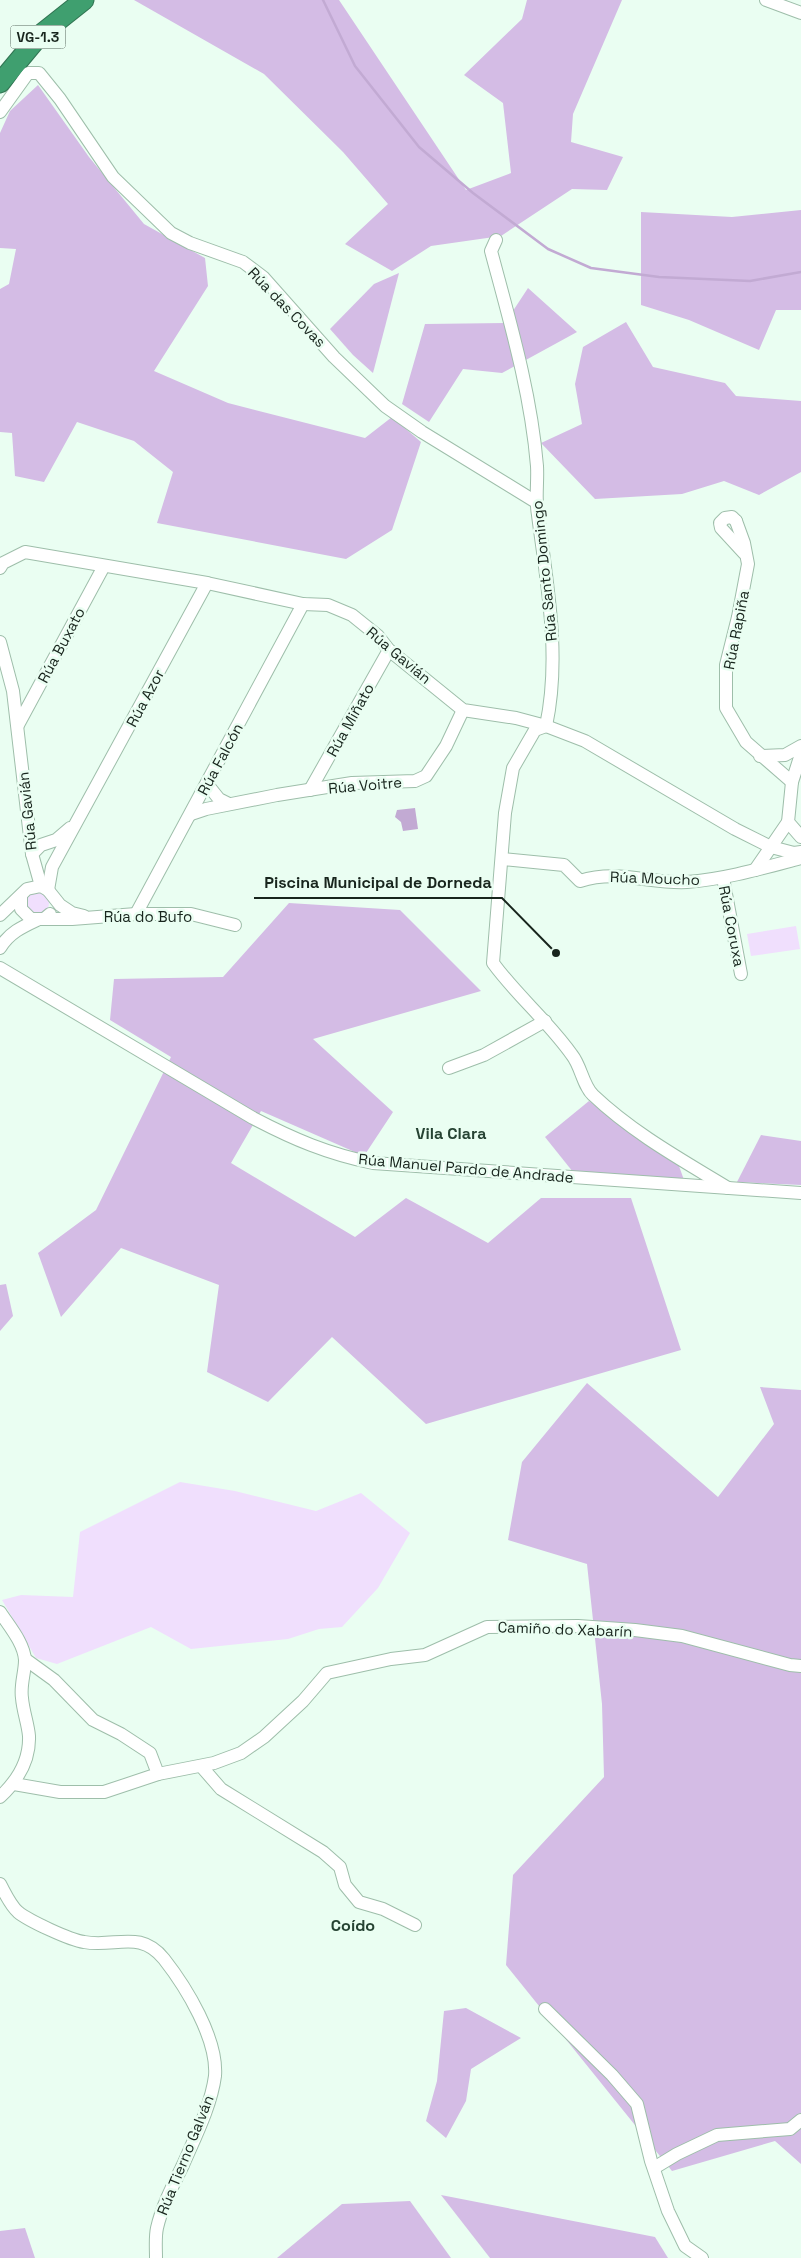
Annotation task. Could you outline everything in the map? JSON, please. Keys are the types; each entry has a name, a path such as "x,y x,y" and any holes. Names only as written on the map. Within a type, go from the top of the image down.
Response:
{"highway":[{"name":"VG-1.3","path":"0,83 40,35 84,0"}],"street":[{"path":"766,0 801,13"},
{"name":"Rúa das Covas","path":"0,112 28,73 39,73 60,100 112,177 171,233 190,243 243,262 263,277 334,357 385,406 536,502"},
{"name":"Rúa Santo Domingo","path":"496,240 491,251 524,380 537,467 536,502 552,628 552,698 546,726"},
{"name":"Rúa Rapiña","path":"744,553 724,532 720,525 725,518 732,518 736,521 744,544 744,553 748,564 726,665 726,708 746,742 792,782"},
{"name":"Rúa Gavián","path":"0,568 3,564 25,552 207,583 303,604 328,605 352,615 378,636 389,650 463,710"},
{"name":"Rúa Buxato","path":"18,725 104,566"},
{"name":"Rúa Azor","path":"47,890 52,867 207,583"},
{"name":"Rúa Falcón","path":"136,914 303,604"},
{"name":"Rúa Gavián","path":"0,642 14,691 29,819 32,858 24,893"},
{"name":"Rúa Miñato","path":"310,790 389,650"},
{"path":"463,710 516,718 546,726 585,741 735,829 772,847 801,852"},
{"name":"Rúa Voitre","path":"191,814 229,804 352,783 415,781 426,776 446,746 463,710"},
{"path":"546,726 535,730 513,768 505,813 503,859 492,963 511,988 545,1021 574,1056 591,1094 658,1146 728,1188"},
{"path":"760,756 785,755 801,746"},
{"path":"755,870 788,822 792,782 801,754"},
{"path":"206,784 219,799 229,804"},
{"name":"Rúa Azor","path":"32,858 41,845 56,840 67,832 83,812"},
{"path":"29,819 38,832 56,840"},
{"path":"788,822 801,837"},
{"name":"Rúa Gavián","path":"32,858 47,890"},
{"name":"Rúa Moucho","path":"503,859 564,865 580,881 595,876 611,875 685,882 723,878 801,858"},
{"name":"Rúa Coruxa","path":"723,878 741,974"},
{"path":"0,915 24,893 47,890 54,907 41,919 31,919 24,914 20,906 24,893"},
{"name":"Rúa do Bufo","path":"47,890 60,905 72,913 89,917"},
{"name":"Rúa do Bufo","path":"0,948 5,940 18,929 41,919 72,919 136,914 192,914 236,925"},
{"name":"Rúa Manuel Pardo de Andrade","path":"0,968 253,1118 295,1140 339,1156 372,1163 801,1193"},
{"path":"449,1068 484,1055 545,1021"},
{"path":"0,1612 19,1642 25,1659 21,1686 29,1738 22,1770 14,1784 0,1797"},
{"name":"Camiño do Xabarín","path":"14,1784 60,1792 104,1792 158,1774 201,1766 241,1753 264,1737 302,1701 327,1673 392,1659 425,1655 487,1627 578,1626 682,1636 790,1666 801,1666"},
{"path":"25,1659 54,1680 93,1720 121,1734 150,1753 158,1774"},
{"path":"201,1766 221,1788 323,1852 340,1867 345,1884 358,1902 383,1909 415,1925"},
{"name":"Rúa Tierno Galván","path":"0,1884 18,1912 31,1921 83,1942 107,1943 135,1940 152,1947 164,1959 201,2018 213,2049 215,2075 206,2109 162,2210 156,2230 156,2258"},
{"path":"545,2009 612,2074 637,2104 668,2211 685,2246 702,2258"},
{"path":"654,2168 677,2154 717,2135 790,2129 801,2120"}],"shaded area":[{"path":"134,0 339,0 466,190 511,173 503,103 464,75 522,19 527,0 622,0 573,114 571,142 623,157 607,190 572,189 501,236 431,246 392,271 345,244 388,204 343,152 264,74"},
{"path":"38,85 89,157 144,224 205,258 208,286 154,371 228,403 365,438 392,417 421,442 392,530 346,559 157,523 173,472 134,441 77,422 44,482 15,476 12,433 0,432 0,289 9,284 16,249 0,248 0,133 10,111"},
{"path":"801,210 801,310 776,310 759,350 689,320 641,305 641,212 732,217"},
{"path":"399,273 373,373 353,355 330,329 374,284"},
{"path":"528,288 577,332 502,373 463,369 429,422 402,404 425,324 505,323"},
{"path":"626,322 653,367 725,383 736,396 801,401 801,472 759,495 724,481 682,494 595,499 541,443 582,424 575,384 583,347"},
{"path":"415,808 418,829 403,831 401,822 395,817 397,810"},
{"path":"37,891 42,892 48,898 48,908 42,914 37,915 32,914 26,908 25,903 26,898 32,892"},
{"path":"289,903 400,910 481,991 313,1039 393,1112 364,1156 261,1111 231,1163 355,1237 406,1198 488,1243 541,1198 631,1198 681,1350 426,1424 332,1337 268,1402 207,1372 219,1285 121,1248 61,1317 38,1253 96,1210 171,1057 110,1020 114,979 223,977"},
{"path":"796,926 800,949 751,956 747,934"},
{"path":"589,1101 679,1166 684,1180 573,1172 545,1137"},
{"path":"761,1135 801,1141 801,1185 737,1182"},
{"path":"6,1284 13,1316 0,1331 0,1285"},
{"path":"587,1383 718,1497 774,1424 760,1387 801,1390 801,2164 775,2141 672,2171 506,1965 513,1875 604,1777 602,1704 587,1564 508,1540 522,1462"},
{"path":"180,1482 235,1491 316,1511 361,1493 410,1533 378,1588 342,1627 319,1629 288,1639 191,1649 151,1627 57,1664 36,1658 2,1600 21,1595 73,1597 80,1532"},
{"path":"466,2008 521,2038 471,2069 466,2101 446,2138 426,2121 437,2081 444,2011"},
{"path":"441,2195 655,2237 668,2258 490,2258"},
{"path":"410,2201 451,2258 277,2258 342,2204"},
{"path":"25,2228 35,2258 0,2258 0,2231"}],"waterway":[{"path":"323,0 355,66 419,147 473,193 548,249 591,268 659,277 750,281 801,272"}],"place":[{"name":"Piscina Municipal de Dorneda","path":"556,953"}],"district":[{"name":"Vila Clara","path":"451,1133"},
{"name":"Coído","path":"353,1925"}]}
